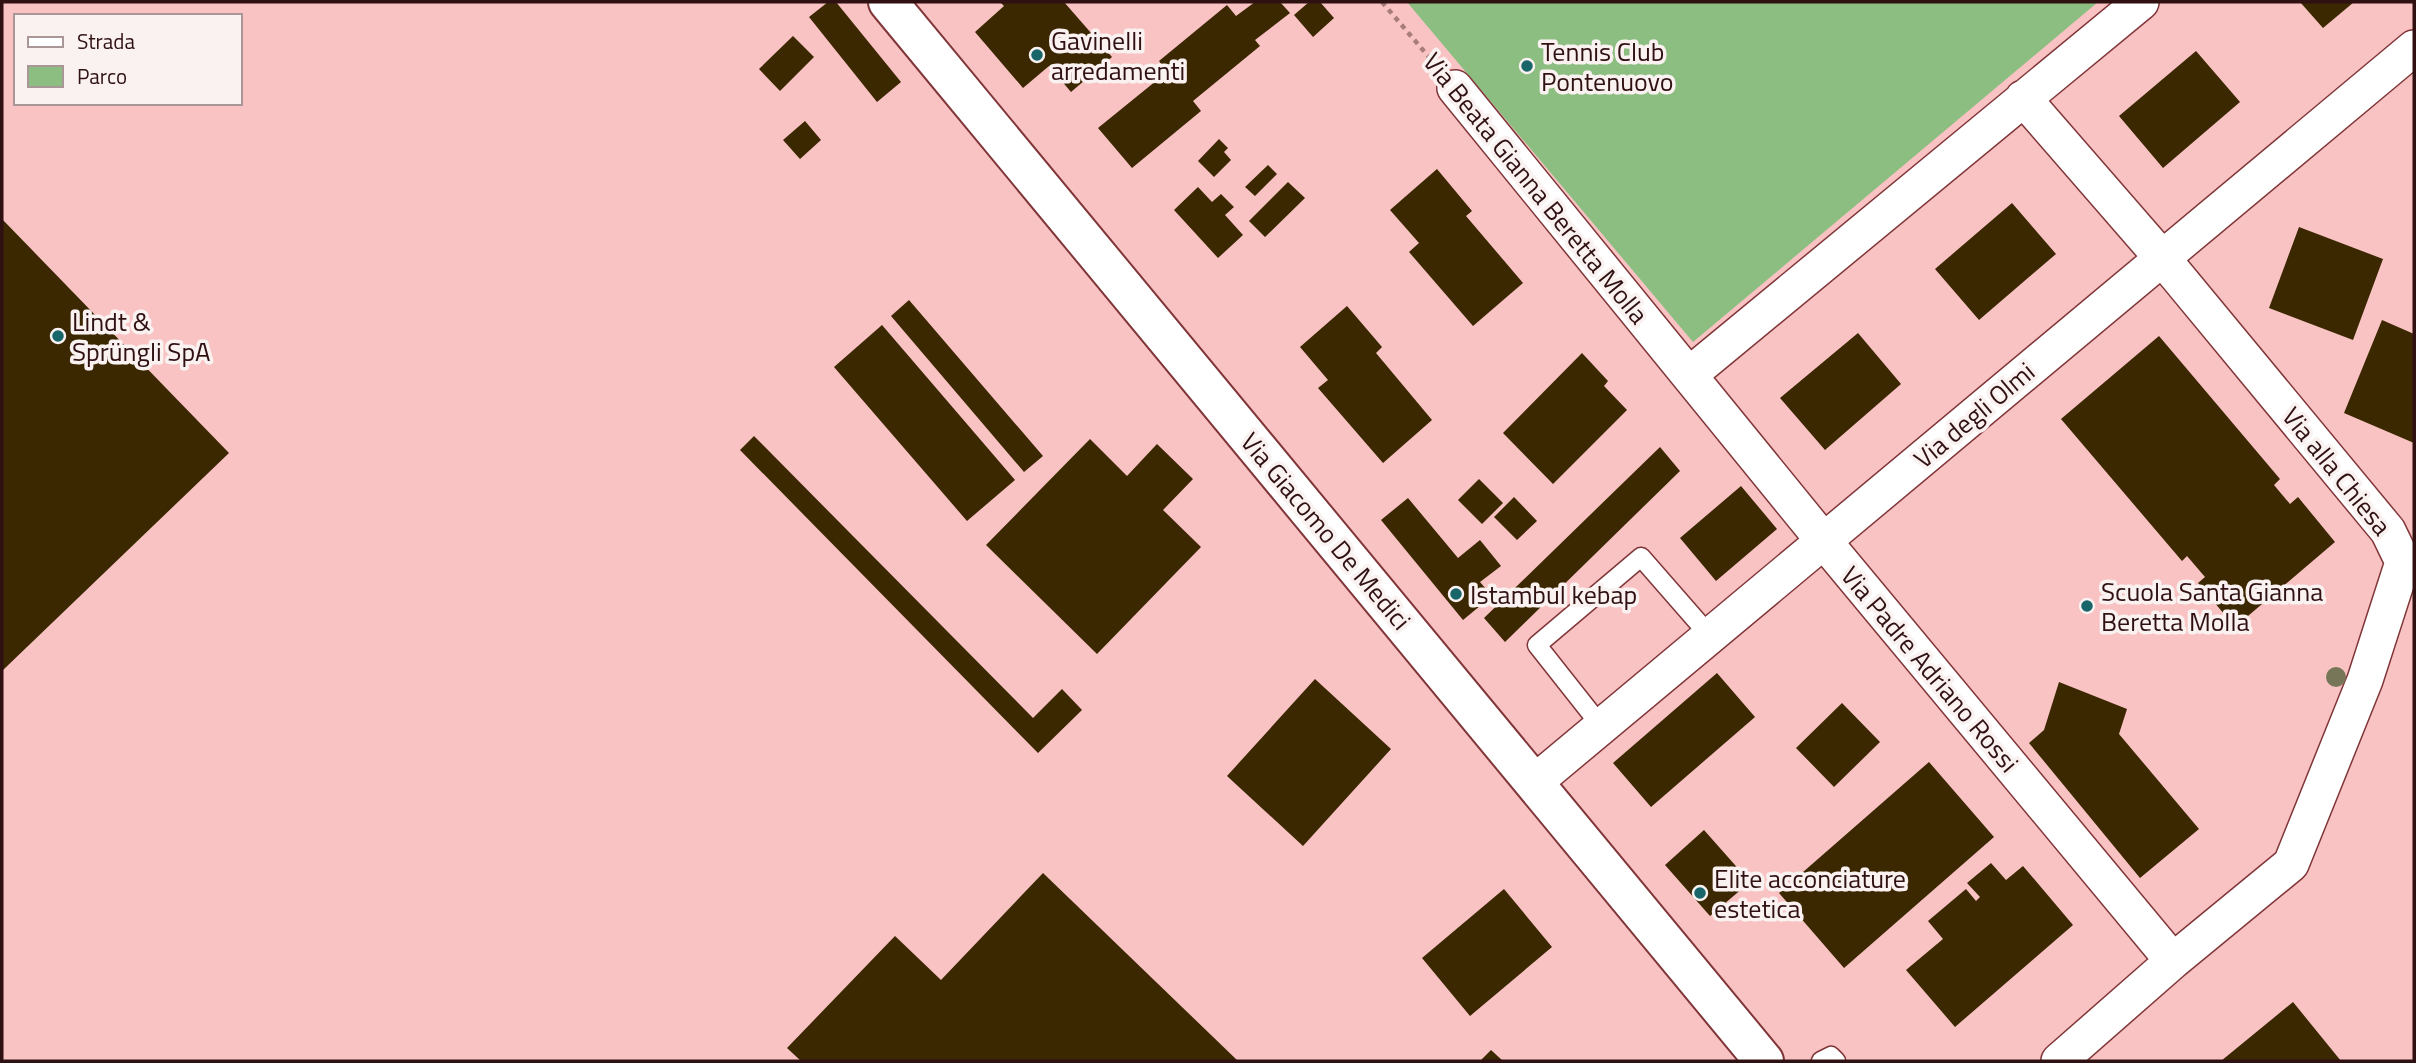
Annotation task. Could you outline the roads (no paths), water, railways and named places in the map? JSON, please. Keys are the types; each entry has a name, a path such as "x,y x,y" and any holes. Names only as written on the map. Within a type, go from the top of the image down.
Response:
{"main road":[{"name":"Via Giacomo De Medici","path":"888,2 1764,1061"}],"street":[{"path":"1689,375 2141,2"},
{"name":"Via degli Olmi","path":"1535,782 2414,48"},
{"name":"Via Beata Gianna Beretta Molla","path":"1455,88 1689,375"},
{"name":"Via alla Chiesa","path":"2022,98 2163,259 2388,531 2403,562 2365,680 2291,864 2173,961 2059,1061"},
{"name":"Via Padre Adriano Rossi","path":"1689,375 2173,961"}],"lane":[{"path":"1601,726 1536,645 1641,557 1710,636"},
{"path":"1821,1061 1831,1056 1836,1061"}],"place":[{"name":"Gavinelli arredamenti","path":"1037,55"},
{"name":"Tennis Club Pontenuovo","path":"1527,66"},
{"name":"Lindt & Sprüngli SpA","path":"58,336"},
{"name":"Istambul kebap","path":"1456,594"},
{"name":"Scuola Santa Gianna Beretta Molla","path":"2087,606"},
{"name":"Elite acconciature estetica","path":"1700,893"}]}
